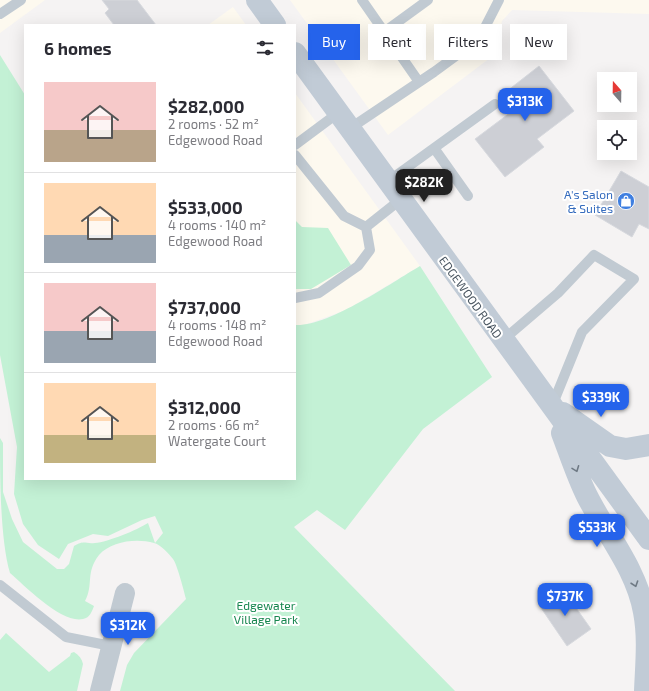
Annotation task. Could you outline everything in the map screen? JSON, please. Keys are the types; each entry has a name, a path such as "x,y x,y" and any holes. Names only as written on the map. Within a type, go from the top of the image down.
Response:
{"main road":[{"path":"257,0 273,24"},
{"name":"EDGEWOOD ROAD","path":"296,54 400,200 649,539"},
{"path":"552,406 610,446 626,449 649,445"},
{"path":"552,406 586,495 628,564 644,612 646,632 645,691"}],"street":[{"path":"100,691 125,593"}],"lane":[{"path":"0,14 21,0"},
{"path":"362,0 378,24"},
{"path":"395,24 428,0"},
{"path":"296,144 419,82 479,39 499,0"},
{"path":"404,60 419,82"},
{"path":"387,182 494,104"},
{"path":"434,148 468,196"},
{"path":"296,155 344,216 366,227"},
{"path":"366,227 400,200"},
{"path":"296,298 319,293 358,266 370,250 366,227"},
{"path":"503,340 558,293 594,254 634,279 582,332 552,406"},
{"path":"0,585 66,637 111,646"}],"shaded area":[{"path":"0,0 45,0 0,33"},
{"path":"290,0 649,0 649,14 512,10 502,21 501,24 434,24 434,60 487,60 388,135 334,60 360,60 360,24 308,25"},
{"path":"233,7 245,24 209,24"},
{"path":"296,94 420,266 346,310 304,325 296,325"}],"green space":[{"name":"Edgewater Village Park","path":"0,55 24,93 24,480 296,480 296,325 309,324 341,312 359,303 420,266 492,377 423,429 345,530 317,510 294,527 455,691 120,691 127,665 134,653 186,599 176,566 173,559 162,547 147,542 125,542 104,550 99,555 92,567 88,595 85,601 94,606 89,616 83,619 74,619 55,610 34,595 10,573 2,525 0,438 3,443 3,492 12,519 23,542 57,569 64,569 69,564 74,546 80,543 95,543 115,538 148,523 155,543 163,533 155,516 142,520 108,536 93,534 68,544 59,559 38,545 23,524 14,494 17,447 0,355"},
{"path":"296,221 302,227 328,228 351,265 311,289 296,289"},
{"path":"6,633 49,672 70,656 71,653 74,652 77,654 83,664 77,691 0,691 0,640"}],"building":[{"path":"102,0 137,0 155,24 113,24 105,13 109,9"},
{"path":"539,66 574,111 537,139 544,147 505,177 475,139 519,106 507,91"},
{"name":"A's Salon & Suites","path":"621,171 649,187 649,229 639,224 632,237 595,215"},
{"path":"562,588 591,629 567,646 539,605"}],"place":[{"name":"A's Salon & Suites","path":"626,201"}]}
